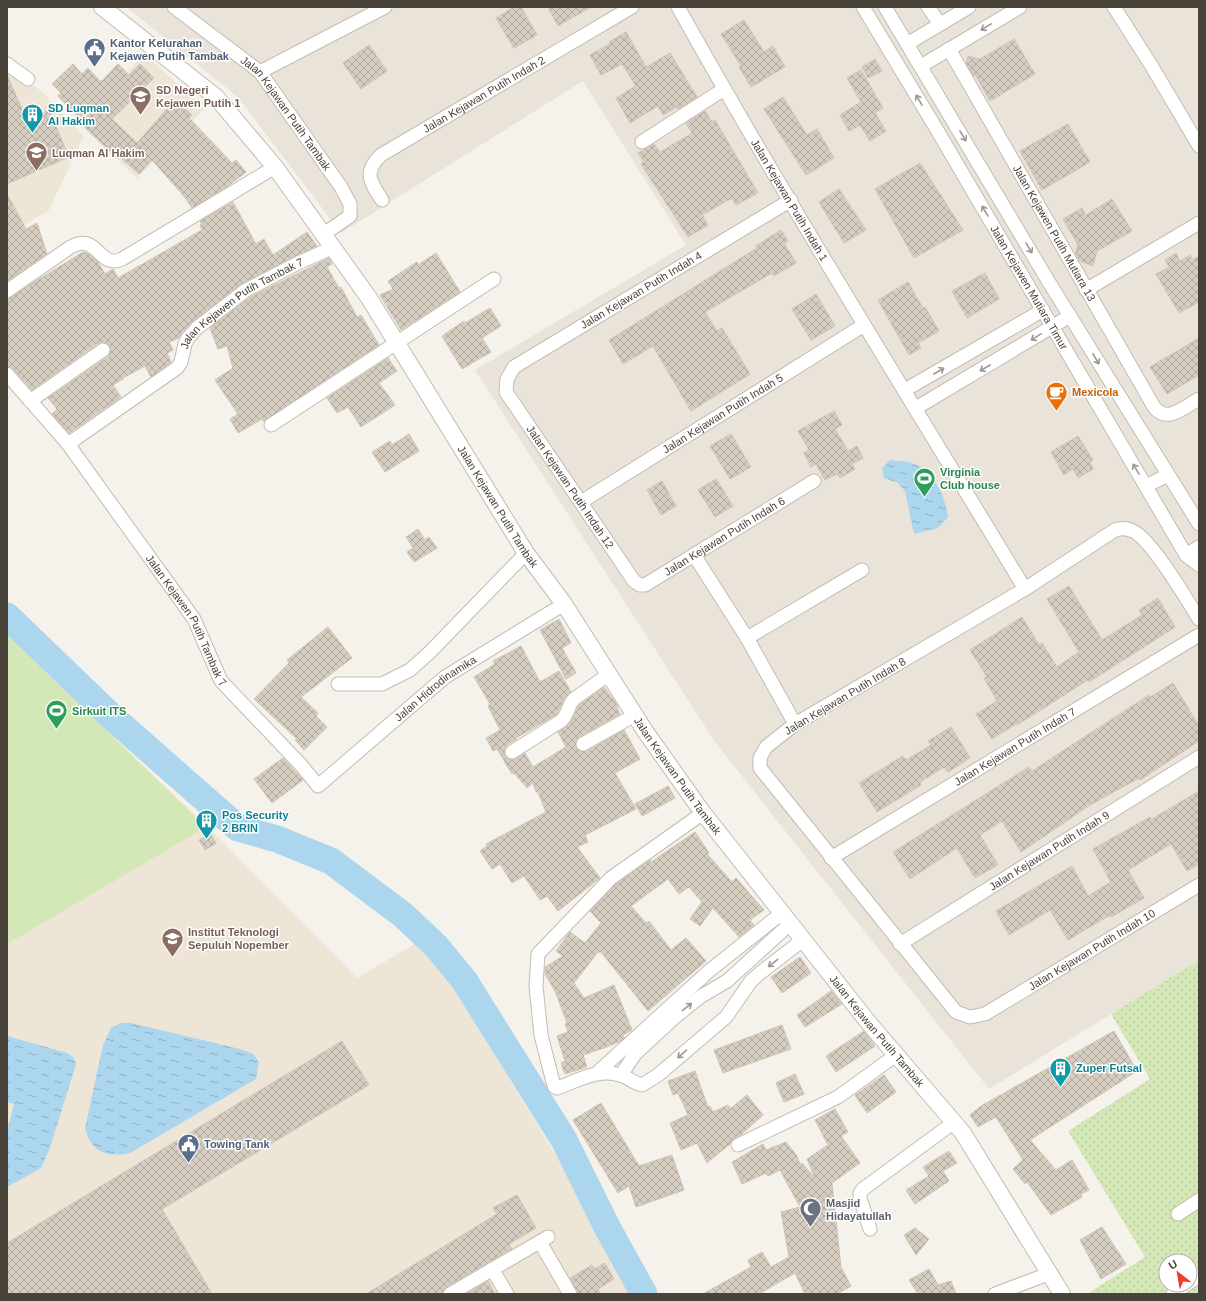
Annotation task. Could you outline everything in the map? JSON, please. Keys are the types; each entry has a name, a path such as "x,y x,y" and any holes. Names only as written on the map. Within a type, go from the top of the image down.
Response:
{"street":[{"name":"Jalan Kejawan Putih Tambak","path":"102,7 216,97 276,167 370,298 526,553 564,604 635,715 703,813 896,1055 963,1134 1051,1273 1062,1294"},
{"name":"Jalan Kejawan Putih Tambak","path":"174,7 260,72 341,187 350,204 350,216 329,241"},
{"path":"260,72 385,7"},
{"name":"Jalan Kejawan Putih Indah 2","path":"382,200 371,184 370,173 375,160 381,155 632,7"},
{"name":"Jalan Kejawan Putih Indah 1","path":"678,7 724,89 791,200 864,326 905,390 1025,589"},
{"name":"Jalan Kejawen Mutiara Timur","path":"863,7 1043,310 1186,555 1199,565"},
{"name":"Jalan Kejawen Mutiara Timur","path":"885,7 1070,316 1199,524"},
{"path":"928,7 940,24"},
{"path":"907,44 969,7"},
{"path":"921,66 1020,7"},
{"path":"1114,7 1151,64 1199,146"},
{"name":"Jalan Kejawen Putih Mutiara 13","path":"949,49 1154,407 1162,415 1170,416 1199,399"},
{"path":"7,64 28,79"},
{"path":"642,142 724,89"},
{"path":"7,291 69,248 80,243 90,244 110,261 115,262 122,259 276,167"},
{"name":"Jalan Kejawan Putih Indah 4","path":"506,392 507,379 514,366 791,200"},
{"path":"1086,290 1199,223"},
{"name":"Jalan Kejawen Putih Tambak 7","path":"68,444 177,368 181,362 184,344 197,328 246,290 292,266 329,241"},
{"path":"271,425 396,341 494,278"},
{"path":"905,390 1043,310"},
{"path":"916,408 1070,316"},
{"name":"Jalan Kejawan Putih Indah 5","path":"581,502 864,326"},
{"path":"30,401 103,350"},
{"name":"Jalan Kejawen Putih Tambak 7","path":"9,379 68,444 194,619 221,681 301,765 318,786"},
{"name":"Jalan Kejawan Putih Indah 12","path":"506,392 634,581"},
{"path":"1146,486 1168,475"},
{"name":"Jalan Kejawan Putih Indah 6","path":"634,581 640,585 645,585 814,481"},
{"name":"Jalan Kejawan Putih Indah 8","path":"986,1014 970,1017 956,1012 760,768 760,758 766,747 795,724 1025,589 1115,530 1129,530 1144,540 1174,580 1199,619"},
{"path":"1186,555 1199,547"},
{"path":"338,684 382,684 410,670 430,652 526,553"},
{"path":"694,555 747,638 795,724"},
{"path":"747,638 862,570"},
{"name":"Jalan Hidrodinamika","path":"318,786 445,677 564,604"},
{"name":"Jalan Kejawan Putih Indah 7","path":"831,858 1199,635"},
{"path":"512,752 561,721 567,715 569,704 574,698 609,674"},
{"path":"583,744 635,715"},
{"name":"Jalan Kejawan Putih Indah 9","path":"900,944 1199,758"},
{"path":"703,813 611,878 538,954 536,986 541,1035 554,1086 557,1088 598,1072 709,971 786,918"},
{"name":"Jalan Kejawan Putih Indah 10","path":"986,1014 1199,885"},
{"path":"621,1075 635,1054 675,1017 700,997 727,981 786,918"},
{"path":"598,1072 621,1075 635,1083 642,1085 658,1075 726,1017 751,981 760,972 804,939"},
{"path":"727,981 743,994"},
{"path":"738,1145 838,1097 896,1055"},
{"path":"870,1229 860,1198 860,1193 863,1188 953,1122"},
{"path":"1178,1214 1199,1200"},
{"path":"450,1294 544,1240 570,1294"},
{"path":"492,1269 507,1294"},
{"path":"995,1294 1051,1273"}],"shaded area":[{"path":"126,7 1199,7 1199,960 989,1089 715,742 475,370 686,245 583,81 341,233 238,97"},
{"name":"SD Negeri Kejawen Putih 1","path":"145,54 204,109 137,178 78,123"},
{"name":"Luqman Al Hakim","path":"7,70 40,90 84,136 49,210 7,236"},
{"name":"Institut Teknologi Sepuluh Nopember","path":"7,635 224,843 357,978 425,938 567,1174 630,1294 7,1294"}],"green space":[{"name":"Sirkuit ITS","path":"7,635 206,827 7,944"},
{"path":"1199,960 1199,1294 1087,1294 1145,1257 1068,1131 1150,1079 1111,1014"}],"water":[{"name":"Virginia Club house","path":"890,460 915,464 930,475 939,488 947,510 948,517 938,528 914,534 905,491 898,483 884,478 882,468"},
{"path":"121,1023 131,1023 240,1049 253,1054 259,1062 256,1079 130,1153 114,1155 107,1154 96,1148 91,1143 85,1128 103,1045 111,1028"},
{"path":"7,1036 67,1053 73,1057 76,1064 50,1148 41,1168 7,1187 7,1131 14,1104 7,1102"}],"building":[{"path":"514,7 521,7 537,35 514,48 496,18"},
{"path":"548,7 591,7 558,26"},
{"path":"744,20 764,52 773,46 785,67 751,87 739,67 741,66 721,34"},
{"path":"626,32 646,67 670,53 697,97 678,109 677,107 663,115 658,106 630,123 616,98 636,86 622,64 601,75 590,55 610,44 609,42"},
{"path":"1014,39 1035,74 990,101 976,76 973,75 966,63 968,56 980,59"},
{"path":"369,45 387,71 361,89 343,63"},
{"path":"875,59 882,71 868,78 862,67"},
{"path":"73,64 82,74 88,68 101,82 118,64 129,75 140,64 154,78 112,119 137,143 175,100 192,115 189,118 232,163 236,160 246,172 228,186 192,208 183,195 152,160 139,174 120,157 118,159 81,123 83,122 58,96 61,93 52,84"},
{"path":"861,70 883,108 875,113 886,131 870,141 860,125 849,131 840,115 861,102 847,78"},
{"name":"SD Luqman Al Hakim","path":"7,75 27,120 49,110 69,157 7,184"},
{"path":"783,97 807,135 817,129 834,158 806,175 764,109"},
{"path":"705,111 712,122 715,120 758,193 736,205 732,198 702,215 708,225 688,237 641,164 644,162 638,153 654,144 660,152 689,135 692,133 686,123"},
{"path":"1068,124 1090,162 1042,190 1020,151"},
{"path":"920,163 963,230 914,258 875,189"},
{"path":"839,189 866,230 844,243 819,202"},
{"path":"7,194 26,229 37,223 47,254 7,281"},
{"path":"1112,199 1132,231 1097,251 1093,266 1080,261 1075,254 1078,245 1063,219 1082,208 1086,215"},
{"path":"233,202 256,244 264,239 273,255 307,232 317,246 241,284 192,322 182,332 179,338 169,342 173,350 167,353 171,362 151,377 145,366 123,378 113,385 121,397 69,433 52,414 57,409 48,398 108,357 110,353 110,346 106,343 98,343 32,390 13,369 7,366 7,299 83,252 88,253 98,262 105,274 113,269 118,278 202,230 200,225 202,224 200,221"},
{"path":"781,230 788,241 784,243 796,263 774,276 772,273 705,312 717,331 722,328 750,374 691,411 653,346 623,364 609,340 757,248 756,246"},
{"path":"436,253 460,292 401,330 380,295 393,289 388,281 417,262 418,265"},
{"path":"1176,253 1180,261 1190,255 1193,260 1199,256 1199,302 1179,313 1156,274 1169,267 1165,260"},
{"path":"329,258 332,264 327,267 339,288 341,287 357,317 361,315 379,345 264,422 262,419 238,433 230,419 238,414 215,380 233,368 227,346 218,349 210,328 250,297"},
{"path":"985,273 999,299 967,318 952,291"},
{"path":"908,282 923,308 925,307 939,331 918,343 921,348 909,355 878,300"},
{"path":"816,294 835,326 811,340 792,309"},
{"path":"490,308 501,326 482,338 491,352 462,369 442,336 464,321 465,323"},
{"path":"1199,338 1199,375 1167,394 1150,367"},
{"path":"388,358 397,371 379,383 395,405 361,427 348,407 337,413 327,398"},
{"path":"834,411 842,425 835,429 848,451 857,446 863,458 852,464 855,469 840,478 837,474 825,480 816,464 811,467 804,453 809,450 798,431"},
{"path":"409,434 419,451 385,472 372,452 390,441 392,445"},
{"path":"731,434 751,467 730,479 710,446"},
{"path":"1078,436 1093,460 1090,462 1093,469 1078,478 1073,469 1064,475 1051,452"},
{"path":"716,479 733,506 715,517 698,490"},
{"path":"662,481 676,506 661,515 647,490"},
{"path":"418,529 425,540 429,537 437,548 414,562 407,552 413,548 406,537"},
{"path":"1069,586 1102,640 1142,615 1139,610 1158,598 1175,627 1089,682 1088,680 992,739 976,714 997,701 984,678 987,677 970,650 1022,617 1039,645 1042,643 1057,667 1079,652 1047,599"},
{"path":"559,619 571,643 562,648 576,673 566,679 540,630"},
{"path":"328,627 352,658 301,697 318,713 316,716 327,727 304,750 295,740 297,739 254,699 289,663 287,660"},
{"path":"521,646 540,682 559,671 571,692 565,697 556,715 516,738 517,739 507,745 504,752 505,757 513,760 525,753 533,767 566,747 558,732 570,723 579,705 604,687 618,706 617,707 620,714 579,737 576,740 576,748 579,751 587,751 624,730 640,759 615,773 636,809 585,835 588,842 577,847 600,878 558,911 547,896 540,900 524,876 512,883 500,864 492,869 480,851 487,846 486,844 546,812 533,783 527,788 514,773 512,774 497,749 493,751 486,738 500,730 488,706 490,704 474,677 495,664 493,661"},
{"path":"1173,683 1199,726 1199,741 1140,780 1139,778 1090,805 1021,852 1002,821 980,835 998,865 975,878 957,848 910,879 893,852 1029,767 1032,771 1149,695 1150,697"},
{"path":"951,727 970,758 948,772 944,767 920,782 921,785 877,812 859,783 903,756 906,760 931,745 928,741"},
{"path":"283,758 303,780 272,803 254,779"},
{"path":"668,786 675,798 642,816 635,804"},
{"path":"1199,791 1199,864 1187,871 1171,844 1128,870 1144,898 1111,917 1110,915 1068,940 1050,910 1009,935 996,911 1072,866 1088,896 1111,882 1093,849 1150,817 1152,819"},
{"path":"695,832 709,853 707,854 732,882 736,878 764,910 750,920 754,925 739,937 713,908 700,926 690,919 702,902 689,887 679,894 668,879 631,906 646,923 649,921 671,950 686,938 706,961 648,1011 601,952 598,952 574,983 584,998 614,985 632,1030 623,1035 624,1038 621,1041 583,1055 587,1067 565,1074 561,1063 565,1061 557,1036 568,1032 565,1024 567,1023 555,991 545,974 545,967 563,956 556,951 570,932 585,943 601,923 590,911 616,884 650,860 651,862"},
{"name":"Pos Security 2 BRIN","path":"210,833 216,843 205,850 199,840"},
{"path":"800,957 811,973 782,993 771,977"},
{"path":"831,991 842,1004 805,1027 797,1015"},
{"path":"782,1025 791,1049 723,1073 714,1050"},
{"path":"864,1031 875,1046 836,1072 826,1056"},
{"name":"Zuper Futsal","path":"1114,1031 1137,1071 1030,1140 1056,1170 1072,1160 1089,1190 1081,1194 1082,1197 1051,1215 1027,1182 1025,1184 1013,1169 1023,1160 996,1117 978,1127 970,1115 981,1106"},
{"name":"Towing Tank","path":"342,1041 369,1085 162,1209 212,1294 7,1294 7,1243"},
{"path":"695,1071 708,1107 710,1106 713,1112 728,1105 730,1109 747,1095 763,1115 742,1134 734,1138 730,1144 707,1163 697,1143 681,1150 670,1123 688,1115 678,1093 673,1095 668,1081"},
{"path":"795,1074 804,1094 784,1102 776,1083"},
{"path":"884,1075 896,1092 867,1113 855,1095"},
{"path":"601,1103 639,1166 672,1155 684,1190 636,1207 629,1186 618,1193 573,1120"},
{"path":"835,1109 848,1132 841,1136 860,1163 832,1183 841,1267 851,1286 837,1294 805,1294 795,1273 759,1294 703,1294 751,1267 748,1260 762,1252 771,1267 789,1257 781,1212 800,1207 780,1170 768,1176 766,1173 742,1184 732,1162 763,1144 766,1150 786,1142 797,1156 800,1164 802,1163 815,1178 807,1159 828,1145 815,1120"},
{"path":"949,1151 957,1163 943,1171 949,1181 915,1204 906,1190 929,1176 923,1167"},
{"path":"517,1195 536,1228 509,1244 512,1249 446,1287 442,1294 366,1294 497,1214 493,1208"},
{"path":"1102,1227 1126,1264 1101,1279 1080,1240"},
{"path":"915,1228 929,1239 916,1255 904,1235"},
{"path":"605,1263 614,1279 598,1289 601,1294 578,1294 570,1278 592,1265 594,1269"},
{"path":"929,1269 938,1285 951,1281 956,1294 918,1294 909,1280"},
{"path":"488,1281 495,1294 466,1294"}],"waterway":[{"path":"7,616 114,719 238,828 277,839 331,861 403,915 436,946 464,980 564,1140 607,1227 644,1294"}],"place":[{"name":"Kantor Kelurahan Kejawen Putih Tambak","path":"95,68"},
{"name":"SD Negeri Kejawen Putih 1","path":"141,116"},
{"name":"SD Luqman Al Hakim","path":"33,134"},
{"name":"Luqman Al Hakim","path":"37,172"},
{"name":"Mexicola","path":"1057,412"},
{"name":"Virginia Club house","path":"924,498"},
{"name":"Sirkuit ITS","path":"57,730"},
{"name":"Pos Security 2 BRIN","path":"207,840"},
{"name":"Institut Teknologi Sepuluh Nopember","path":"172,958"},
{"name":"Zuper Futsal","path":"1061,1088"},
{"name":"Towing Tank","path":"188,1164"},
{"name":"Masjid Hidayatullah","path":"811,1228"}]}
